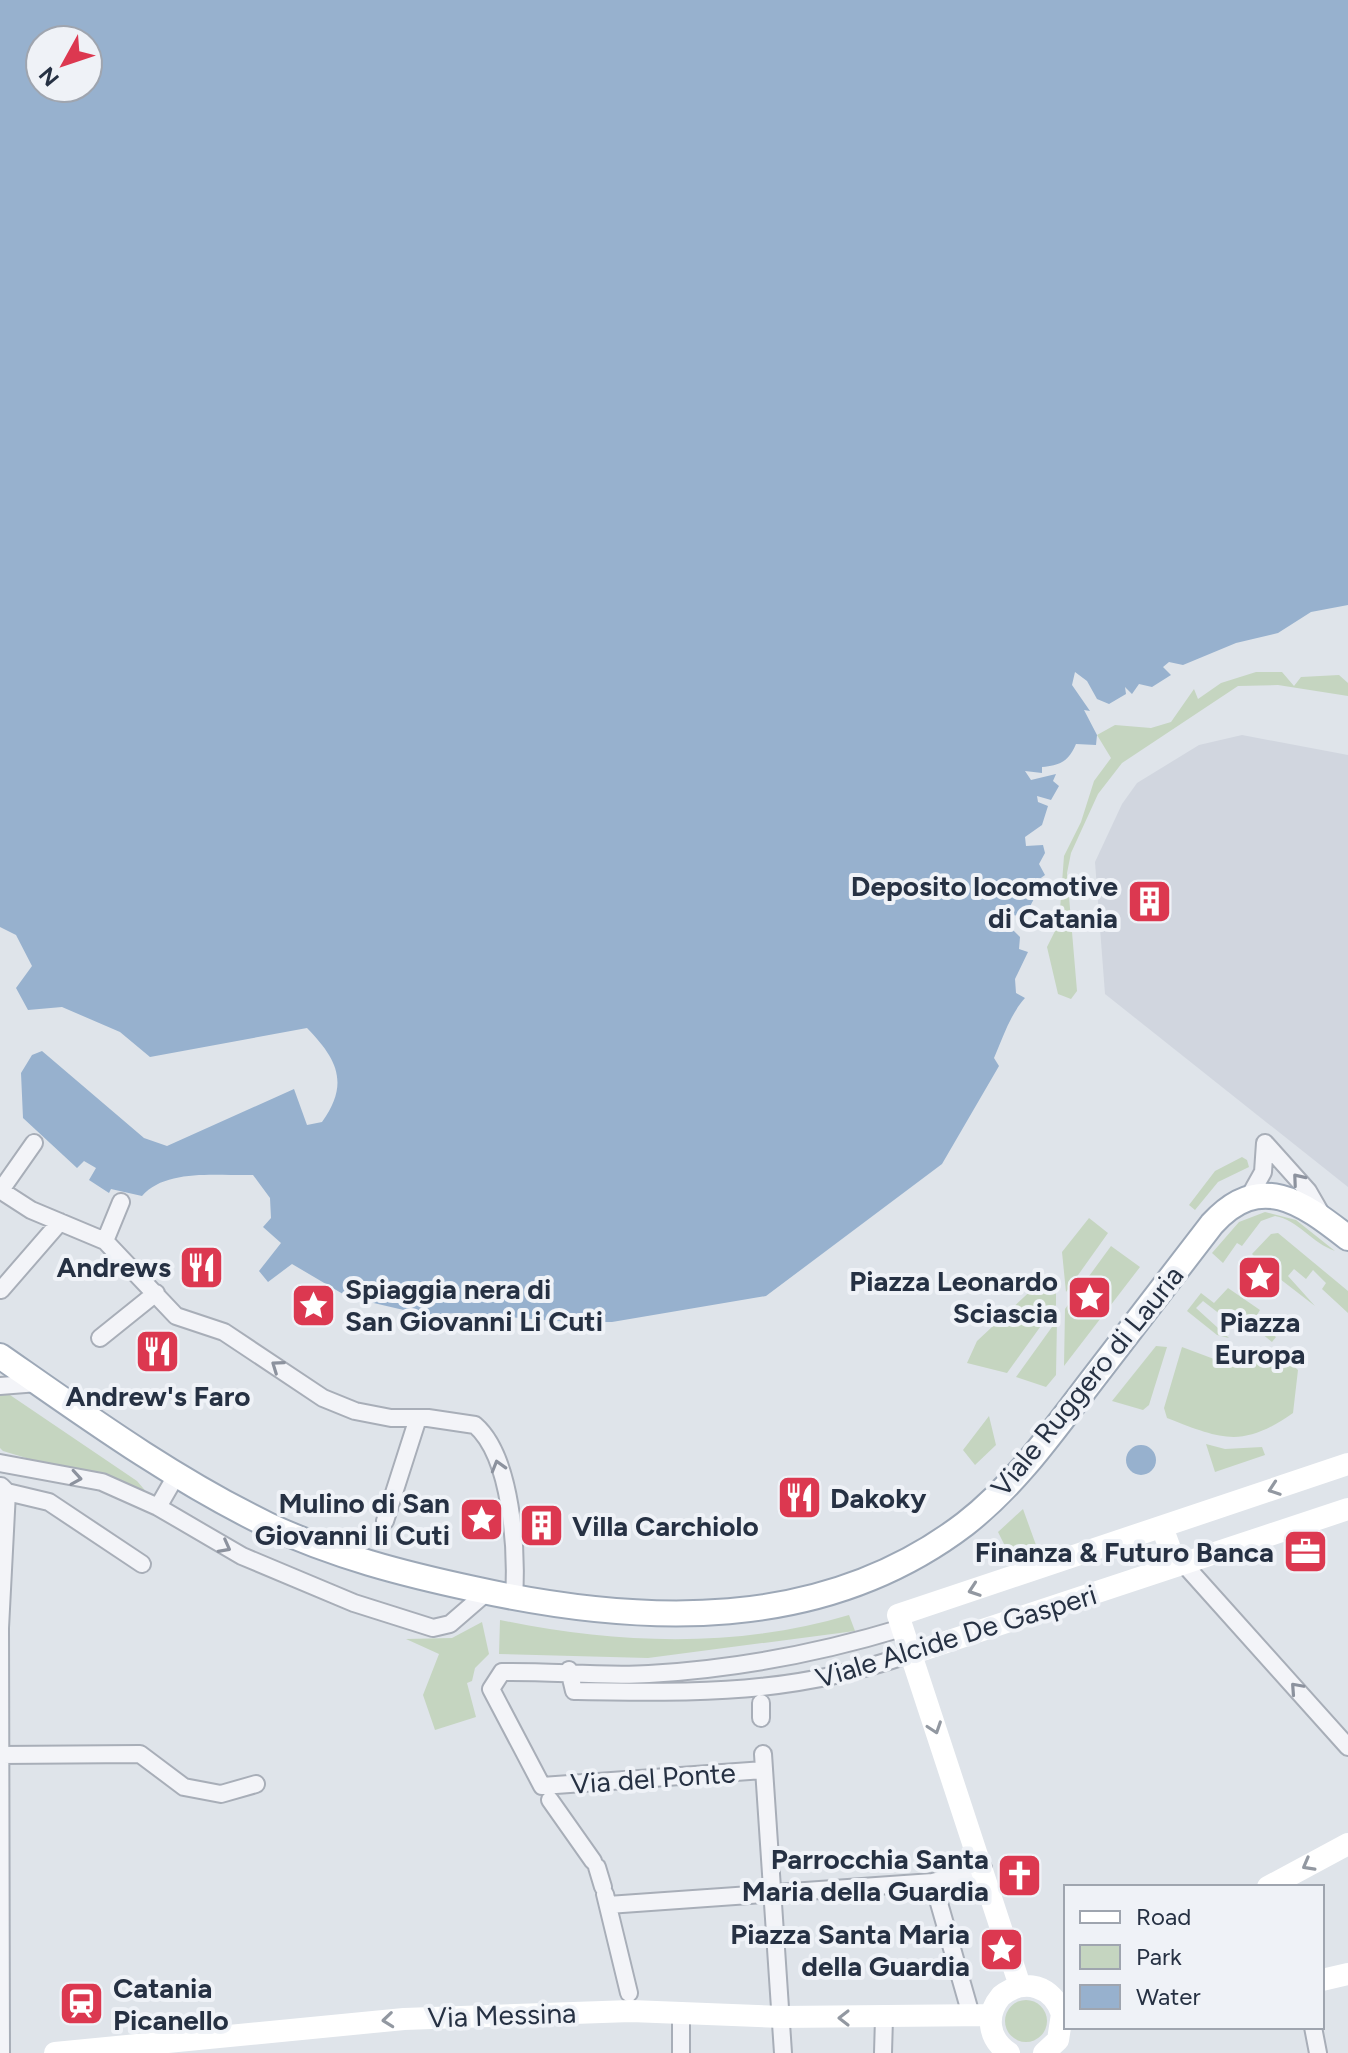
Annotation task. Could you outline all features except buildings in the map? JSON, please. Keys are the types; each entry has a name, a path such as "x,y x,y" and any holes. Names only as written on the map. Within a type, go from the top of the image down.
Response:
{"main road":[{"path":"1249,1197 1282,1196 1325,1220 1348,1238"},
{"name":"Viale Ruggero di Lauria","path":"0,1356 177,1474 270,1525 327,1549 390,1570 514,1597 620,1612 736,1613 826,1594 897,1566 955,1530 1001,1493 1035,1455 1198,1242 1224,1211 1249,1197"},
{"name":"Viale Alcide De Gasperi","path":"900,1622 1162,1527 1348,1464"},
{"name":"Viale Alcide De Gasperi","path":"910,1654 1348,1509"},
{"path":"1162,1527 1180,1564"},
{"path":"900,1622 1020,1986"},
{"path":"1272,1885 1348,1844"},
{"path":"1324,1980 1348,1974"},
{"path":"1009,2053 971,2015 1020,1986 1059,1993 1062,2014 1059,2041"},
{"name":"Via Messina","path":"55,2053 404,2019 631,2011 781,2017 971,2015"}],"street":[{"path":"34,1143 0,1190 31,1210 105,1241 181,1320 224,1332 323,1398 379,1416 475,1425 492,1446 516,1537 514,1597"},
{"path":"1249,1197 1263,1172 1265,1143 1308,1191 1325,1220"},
{"path":"105,1241 121,1202"},
{"path":"1,1290 60,1222"},
{"path":"100,1338 156,1293"},
{"path":"0,1386 38,1383"},
{"path":"385,1521 418,1418"},
{"path":"0,1463 102,1482 158,1507 242,1556 354,1603 433,1628 450,1624 487,1592"},
{"path":"158,1507 177,1474"},
{"path":"1,2053 0,1628 4,1488 49,1502 142,1564"},
{"path":"1180,1564 1348,1747"},
{"name":"Viale Alcide De Gasperi","path":"546,1793 491,1689 502,1672 569,1670 646,1674 696,1669 846,1645 900,1622"},
{"name":"Viale Alcide De Gasperi","path":"569,1670 574,1691 760,1689 853,1674 910,1654"},
{"path":"1,1755 140,1754 184,1787 221,1794 256,1784"},
{"name":"Via del Ponte","path":"546,1793 764,1762 772,1896"},
{"path":"546,1793 595,1864 629,1993"},
{"path":"605,1895 772,1896 928,1883 981,1861"},
{"path":"928,1883 971,2015"},
{"path":"772,1896 783,2053"},
{"path":"681,2013 681,2053"},
{"path":"883,2053 884,2018"},
{"path":"1313,2029 1318,2053"}],"shaded area":[{"path":"1242,735 1348,755 1348,1187 1105,994 1095,862 1122,804 1137,783 1199,745"}],"green space":[{"path":"1256,672 1282,672 1294,686 1301,677 1339,675 1348,683 1348,696 1278,685 1238,686 1122,763 1098,794 1071,853 1067,873 1077,991 1071,999 1058,994 1047,947 1059,923 1064,856 1081,822 1094,781 1111,758 1097,735 1115,725 1151,728 1171,722 1194,689 1198,699 1221,683"},
{"path":"1242,1157 1249,1167 1218,1182 1195,1210 1189,1205 1215,1171"},
{"path":"1265,1212 1296,1220 1335,1251 1291,1222 1275,1216 1261,1221 1242,1246 1237,1243 1223,1263 1212,1253 1239,1222"},
{"path":"1089,1218 1108,1233 1066,1292 1062,1252"},
{"path":"1278,1233 1348,1291 1348,1313 1322,1289 1326,1283 1313,1270 1306,1279 1294,1269 1288,1276 1315,1306 1280,1279 1260,1295 1241,1280 1257,1259 1252,1254 1271,1234"},
{"path":"1111,1246 1140,1267 1064,1366 1065,1309"},
{"path":"1056,1281 1056,1305 1007,1373 967,1363 977,1341 1039,1283"},
{"path":"1228,1288 1260,1310 1254,1320 1276,1337 1272,1342 1241,1317 1234,1325 1203,1301 1196,1308 1229,1338 1217,1335 1187,1311 1201,1293 1214,1303"},
{"path":"1057,1320 1056,1375 1046,1387 1016,1377"},
{"path":"1156,1346 1167,1347 1149,1405 1143,1410 1112,1401"},
{"path":"1182,1347 1214,1359 1285,1358 1298,1370 1293,1413 1260,1432 1232,1437 1167,1418 1164,1408"},
{"path":"0,1394 10,1395 137,1481 149,1495 3,1451 0,1448"},
{"path":"989,1416 996,1445 975,1465 963,1450"},
{"path":"1206,1444 1225,1449 1262,1447 1265,1455 1215,1472"},
{"path":"1023,1509 1036,1545 1009,1554 998,1532"},
{"path":"849,1615 855,1631 648,1658 499,1654 500,1620 587,1634 675,1639 763,1634"},
{"path":"482,1622 489,1654 475,1668 472,1681 467,1683 476,1717 435,1730 423,1695 439,1654 406,1639 452,1638"},
{"path":"1026,2000 1041,2006 1047,2021 1041,2036 1026,2042 1011,2036 1005,2021 1011,2006"}],"water":[{"path":"0,0 1348,0 1348,605 1311,612 1278,633 1236,643 1183,665 1169,662 1163,667 1171,675 1152,687 1139,684 1132,694 1125,687 1126,694 1109,704 1097,699 1087,681 1075,672 1072,685 1090,711 1084,710 1097,735 1096,745 1076,744 1067,759 1042,767 1042,773 1025,771 1031,780 1056,774 1053,781 1059,786 1051,800 1037,796 1038,802 1048,806 1042,825 1025,837 1026,846 1043,845 1045,853 1039,864 1045,875 1034,883 1038,891 1025,916 1009,915 1004,921 1020,937 1019,949 1028,952 1015,979 1016,993 1025,998 1011,1018 994,1058 999,1066 942,1164 766,1296 612,1322 569,1322 458,1313 425,1315 348,1297 292,1264 268,1282 259,1271 281,1243 263,1227 271,1218 270,1198 253,1175 194,1175 165,1181 142,1196 111,1189 109,1193 89,1180 96,1168 84,1161 77,1168 23,1118 21,1073 32,1055 42,1051 144,1138 167,1146 294,1089 307,1125 322,1122 336,1095 337,1083 336,1072 326,1050 307,1028 150,1057 120,1032 62,1007 28,1010 16,988 32,966 16,935 0,927"},
{"path":"1141,1445 1152,1449 1156,1460 1152,1471 1141,1475 1130,1471 1126,1460 1130,1449"}],"place":[{"name":"Deposito locomotive di Catania","path":"1149,902"},
{"name":"Andrews","path":"202,1267"},
{"name":"Piazza Europa","path":"1260,1277"},
{"name":"Piazza Leonardo Sciascia","path":"1089,1297"},
{"name":"Spiaggia nera di San Giovanni Li Cuti","path":"314,1305"},
{"name":"Andrew's Faro","path":"158,1352"},
{"name":"Dakoky","path":"799,1498"},
{"name":"Mulino di San Giovanni li Cuti","path":"481,1519"},
{"name":"Villa Carchiolo","path":"541,1526"},
{"name":"Finanza & Futuro Banca","path":"1305,1552"},
{"name":"Parrocchia Santa Maria della Guardia","path":"1020,1875"},
{"name":"Piazza Santa Maria della Guardia","path":"1001,1950"},
{"name":"Catania Picanello","path":"82,2004"}]}
